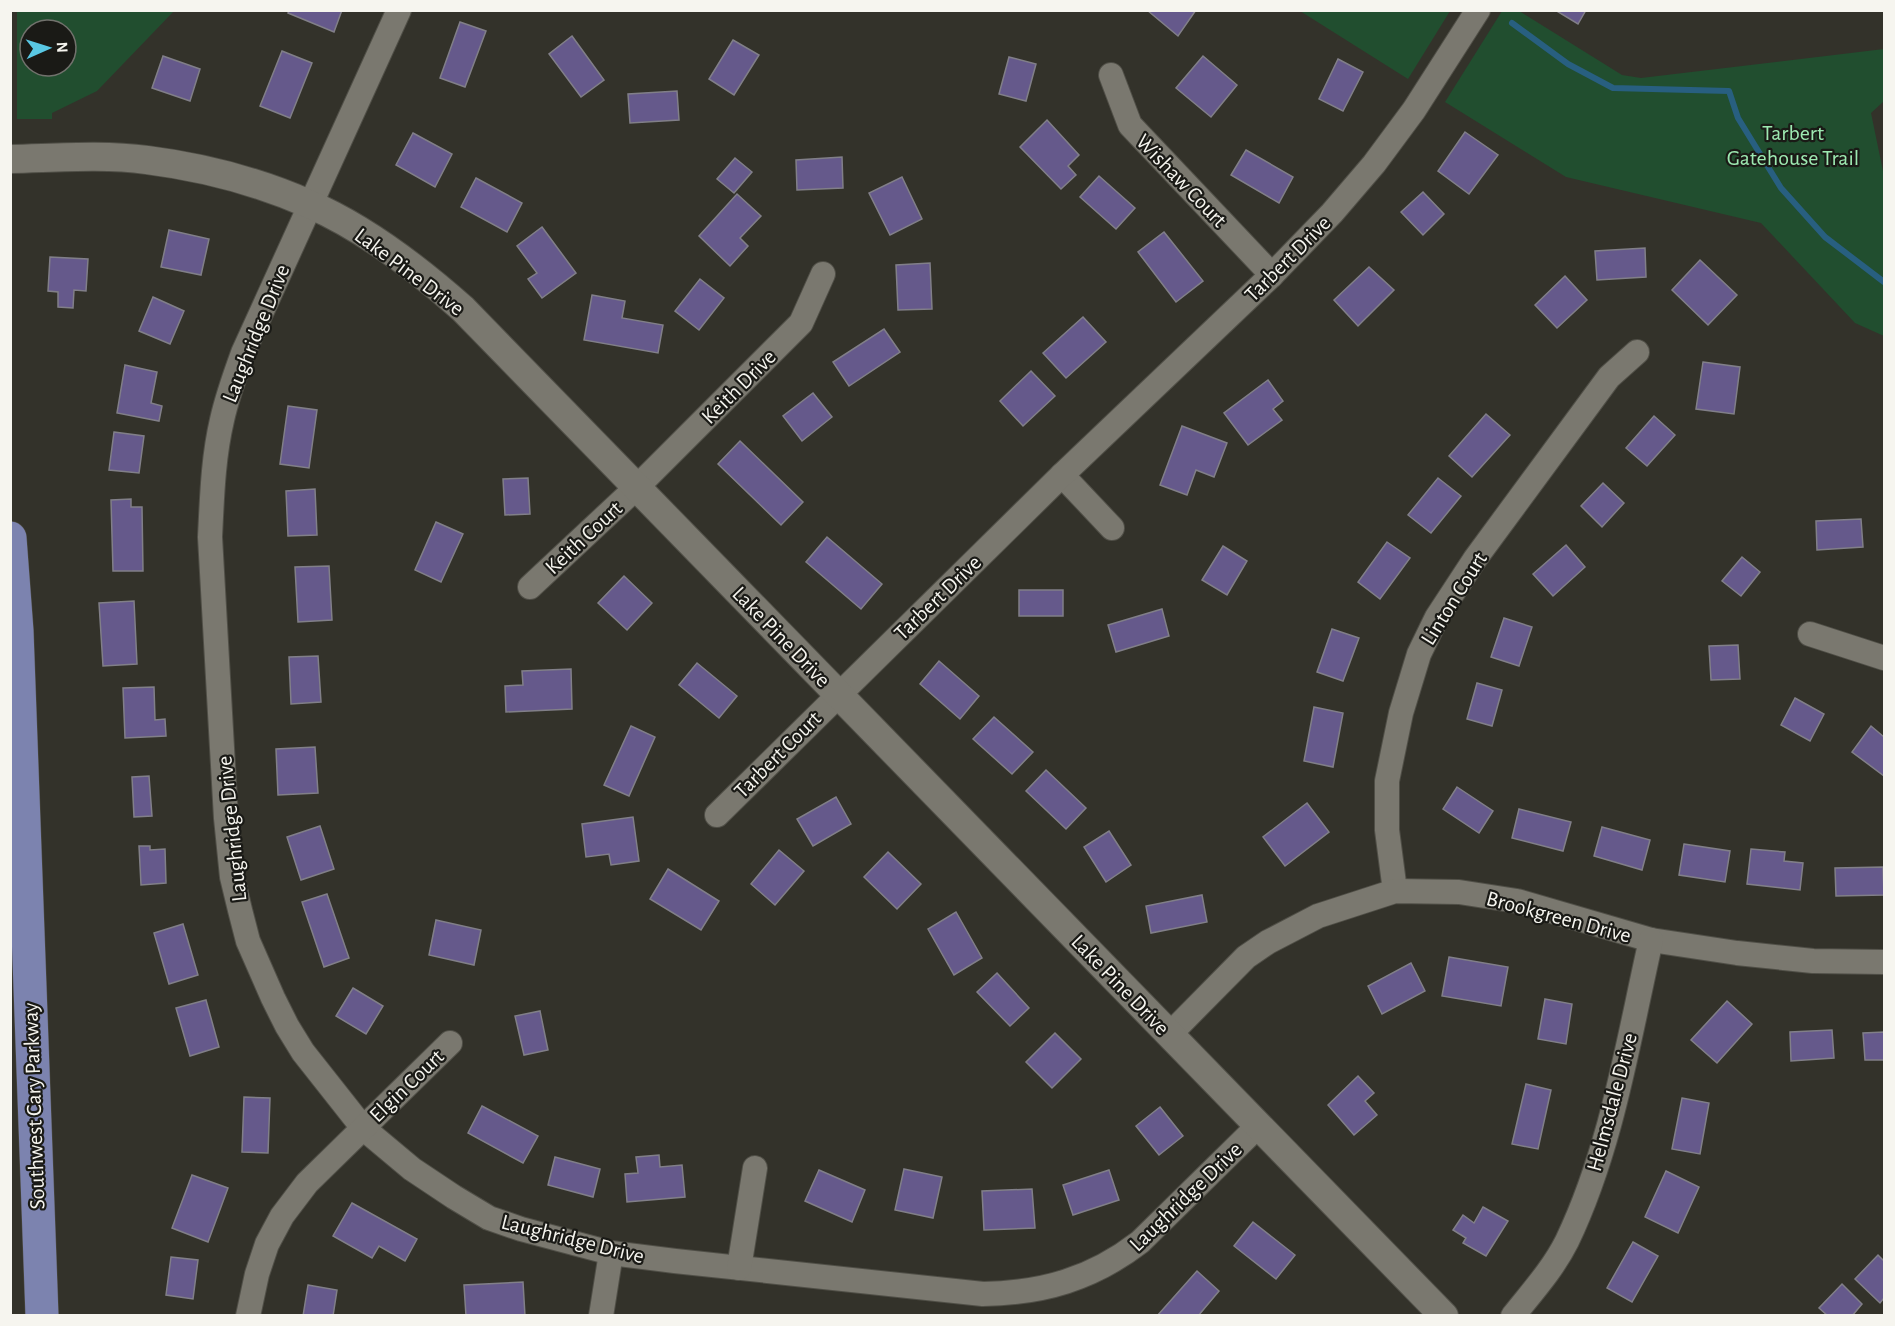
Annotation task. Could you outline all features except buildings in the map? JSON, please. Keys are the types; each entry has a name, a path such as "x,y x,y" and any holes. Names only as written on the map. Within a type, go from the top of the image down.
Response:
{"main road":[{"name":"Southwest Cary Parkway","path":"10,538 17,631 14,687 42,1316"}],"street":[{"name":"Laughridge Drive","path":"399,10 243,353 229,392 216,453 210,537 232,877 248,940 273,998 303,1053 363,1128 412,1169 489,1218 520,1229 611,1253 983,1294 1041,1289 1098,1269 1134,1247 1258,1126"},
{"name":"Tarbert Drive","path":"838,694 1272,274 1332,213 1374,164 1414,110 1478,10"},
{"name":"Wishaw Court","path":"1111,75 1130,125 1272,274"},
{"name":"Lake Pine Drive","path":"10,159 147,160 233,178 310,204 375,241 438,286 637,487 1444,1316"},
{"name":"Keith Drive","path":"637,487 801,323 823,274"},
{"name":"Linton Court","path":"1395,891 1387,830 1387,781 1401,713 1419,654 1437,617 1475,559 1609,377 1637,352"},
{"path":"1062,475 1112,528"},
{"name":"Keith Court","path":"530,587 637,487"},
{"path":"1810,634 1884,658"},
{"name":"Tarbert Court","path":"717,815 838,694"},
{"name":"Brookgreen Drive","path":"1170,1034 1246,957 1268,942 1318,915 1395,891 1459,892 1517,901 1651,940 1775,958 1845,963 1884,962"},
{"name":"Helmsdale Drive","path":"1513,1316 1544,1278 1566,1242 1581,1207 1607,1136 1651,940"},
{"name":"Elgin Court","path":"248,1316 257,1274 267,1244 282,1216 307,1183 450,1043"},
{"path":"739,1268 755,1168"},
{"path":"601,1316 611,1253"}],"green space":[{"path":"17,10 174,11 97,91 52,113 52,119 17,119"},
{"path":"1300,11 1450,11 1408,79"},
{"name":"Tarbert Gatehouse Trail","path":"1502,11 1519,11 1622,75 1641,78 1884,49 1884,101 1871,113 1884,176 1884,336 1855,323 1761,223 1566,177 1445,102"}],"waterway":[{"path":"1512,23 1568,64 1613,88 1729,91 1738,118 1781,188 1825,237 1884,282"}]}
